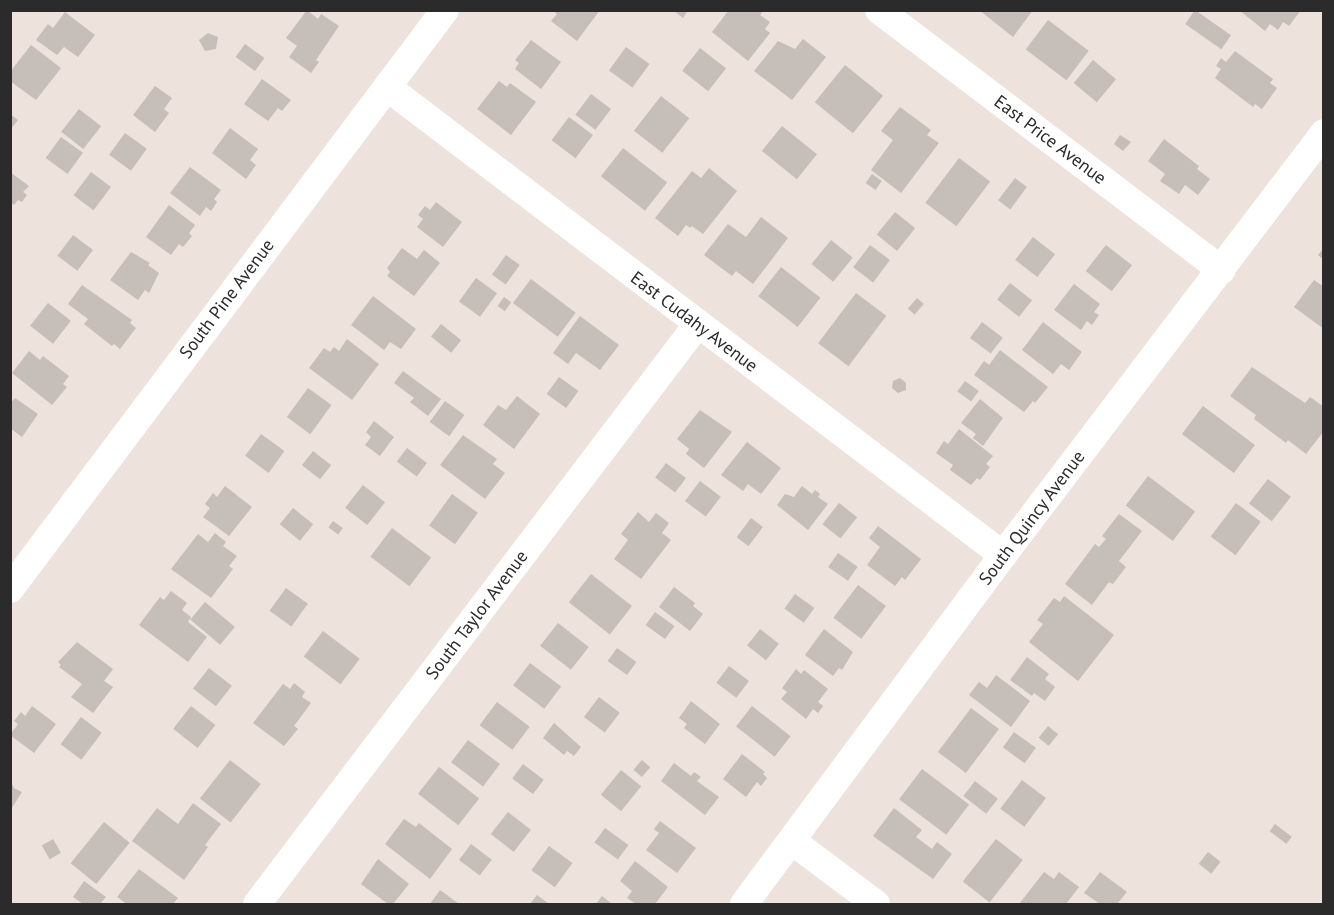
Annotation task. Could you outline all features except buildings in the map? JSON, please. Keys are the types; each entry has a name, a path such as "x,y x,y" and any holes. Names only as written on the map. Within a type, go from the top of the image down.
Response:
{"street":[{"name":"South Pine Avenue","path":"10,589 445,10"},
{"name":"East Price Avenue","path":"879,10 1221,270"},
{"name":"East Cudahy Avenue","path":"387,87 697,325 1003,555"},
{"name":"South Quincy Avenue","path":"744,904 1003,555 1323,134"},
{"name":"South Taylor Avenue","path":"257,904 697,325"},
{"path":"792,841 876,904"}]}
